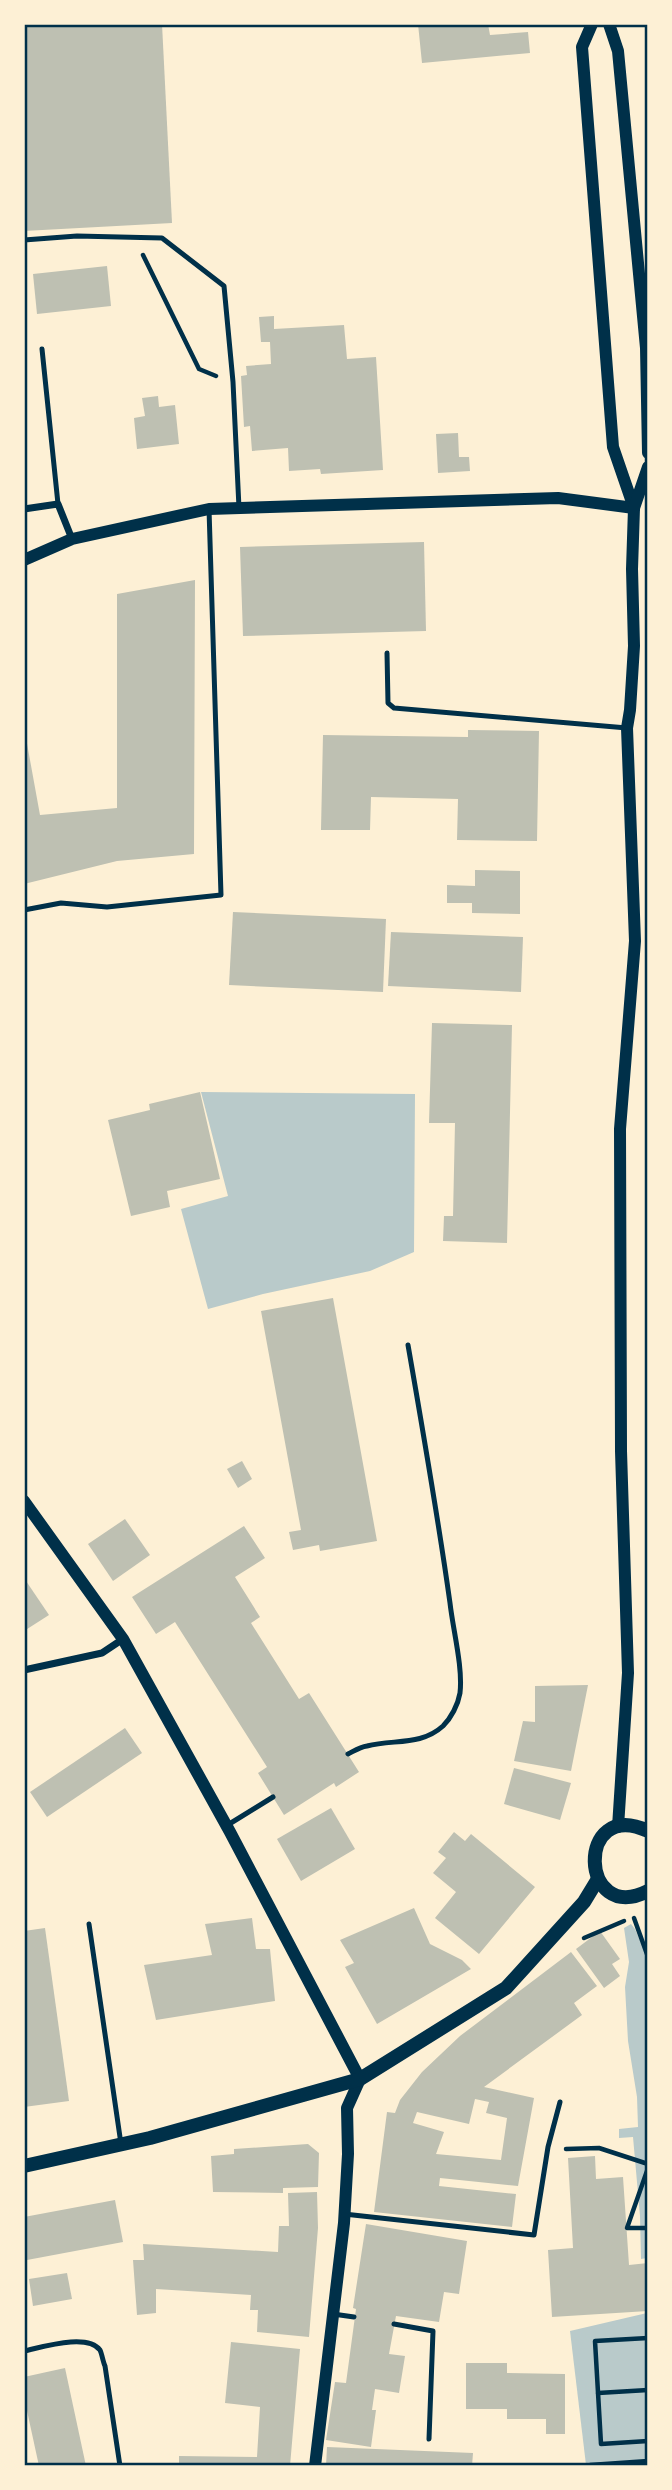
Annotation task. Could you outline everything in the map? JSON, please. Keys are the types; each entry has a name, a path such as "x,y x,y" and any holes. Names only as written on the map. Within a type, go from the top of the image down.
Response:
{"main road":[{"path":"648,1831 627,1825 618,1827 600,1839 595,1848 594,1869 598,1879 610,1892 628,1897 648,1891"},
{"path":"24,2166 121,2144 360,2079 506,1988 584,1902 598,1879"}],"street":[{"path":"592,24 582,47 613,447 634,508"},
{"path":"609,24 618,51 647,348 648,453"},
{"path":"618,1827 628,1673 621,1451 620,1129 641,940 627,728 634,646 634,508 648,467"},
{"path":"24,559 72,539 209,509 558,498 634,508"},
{"path":"24,509 58,504 72,539"},
{"path":"24,1501 123,1639 360,2079 347,2108 348,2154 344,2214 314,2466"},
{"path":"24,1670 102,1653 123,1639"}],"lane":[{"path":"24,240 77,236 162,238 224,286 233,382 239,508"},
{"path":"42,349 58,504"},
{"path":"24,910 61,903 107,907 220,895 209,509"},
{"path":"387,653 388,703 394,708 627,728"},
{"path":"348,1755 364,1746 422,1739 445,1724 460,1695 442,1544 408,1345"},
{"path":"226,1826 273,1797"},
{"path":"89,1924 121,2144"},
{"path":"344,2214 534,2235 548,2147 560,2102"},
{"path":"332,2314 354,2317"},
{"path":"394,2324 433,2330 429,2439"},
{"path":"24,2351 76,2342 90,2343 100,2351 105,2366 120,2466"}],"path":[{"path":"134,237 199,369 233,382"},
{"path":"628,1897 648,1957"},
{"path":"583,1939 634,1918"},
{"path":"548,2147 599,2148 648,2166 627,2228 648,2228"},
{"path":"648,2339 595,2341 601,2444 648,2441"},
{"path":"598,2393 648,2390"},
{"path":"590,2466 648,2461"}],"shaded area":[{"path":"201,1092 415,1094 414,1252 370,1271 208,1309 181,1209 228,1196"},
{"path":"631,1924 648,1959 647,2258 641,2259 633,2137 619,2138 619,2129 638,2127 625,1987 629,1962 624,1928"},
{"path":"647,2313 647,2465 586,2465 570,2331"}],"building":[{"path":"24,24 162,24 172,223 24,231"},
{"path":"418,24 488,24 490,35 528,32 530,53 422,63"},
{"path":"107,266 111,306 37,314 33,274"},
{"path":"274,316 274,329 344,325 347,359 376,357 383,470 321,474 320,469 289,471 288,448 252,451 250,426 244,427 241,376 247,375 246,366 271,364 270,342 261,342 259,317"},
{"path":"158,396 159,407 175,405 179,444 137,449 134,418 145,416 142,398"},
{"path":"458,433 459,457 469,457 470,471 438,473 436,434"},
{"path":"424,542 426,631 243,636 240,547"},
{"path":"195,580 194,854 117,861 24,884 24,727 40,815 117,808 117,594"},
{"path":"468,730 539,731 537,841 457,840 458,799 371,797 370,830 321,830 323,735 468,737"},
{"path":"475,870 520,871 520,914 472,913 472,903 447,903 447,885 475,886"},
{"path":"233,912 386,919 383,992 229,985"},
{"path":"391,932 523,937 521,992 388,986"},
{"path":"432,1023 512,1025 507,1243 443,1241 444,1216 453,1216 455,1123 429,1123"},
{"path":"200,1092 220,1179 167,1191 170,1207 131,1216 108,1120 150,1110 149,1104"},
{"path":"333,1298 377,1541 320,1551 319,1545 293,1550 289,1532 301,1530 261,1311"},
{"path":"242,1461 252,1479 238,1488 227,1469"},
{"path":"125,1519 150,1555 113,1581 88,1544"},
{"path":"244,1526 265,1558 235,1577 260,1617 251,1623 299,1699 309,1693 359,1772 336,1787 334,1783 284,1815 258,1773 267,1767 175,1622 156,1634 132,1597"},
{"path":"24,1578 49,1615 24,1631"},
{"path":"588,1685 571,1771 514,1761 523,1721 535,1722 535,1686"},
{"path":"125,1728 142,1753 47,1817 30,1792"},
{"path":"514,1768 571,1783 560,1820 504,1804"},
{"path":"331,1808 355,1849 301,1881 277,1839"},
{"path":"454,1832 465,1841 471,1834 535,1887 479,1954 435,1918 456,1892 433,1873 446,1858 438,1852"},
{"path":"414,1908 430,1944 462,1960 471,1969 377,2024 345,1967 354,1963 340,1940"},
{"path":"252,1918 256,1949 270,1949 275,2001 156,2020 144,1965 212,1955 205,1924"},
{"path":"45,1928 69,2101 24,2107 24,1931"},
{"path":"600,1931 620,1959 612,1964 620,1976 604,1988 576,1949"},
{"path":"571,1952 597,1986 574,2003 582,2015 484,2087 534,2098 518,2186 440,2178 439,2186 516,2194 512,2227 374,2212 387,2112 395,2113 400,2100 422,2072 460,2036","holes":["475,2099 489,2102 486,2113 507,2118 501,2160 436,2154 444,2132 413,2123 417,2112 469,2124"]},
{"path":"308,2144 319,2153 318,2187 283,2188 283,2193 213,2192 211,2156 234,2154 234,2149"},
{"path":"595,2156 596,2179 623,2177 629,2265 648,2263 648,2311 552,2317 548,2250 573,2248 568,2158"},
{"path":"317,2192 318,2228 309,2337 257,2332 258,2310 250,2310 251,2295 156,2289 156,2313 137,2315 133,2260 144,2260 143,2244 278,2252 279,2226 289,2226 288,2193"},
{"path":"115,2200 123,2242 27,2260 24,2217"},
{"path":"366,2224 467,2241 459,2294 444,2292 439,2322 396,2316 389,2354 405,2356 399,2393 375,2389 372,2410 376,2410 371,2447 326,2440 335,2382 346,2383 356,2309 353,2308"},
{"path":"67,2273 72,2299 33,2306 29,2279"},
{"path":"231,2342 300,2349 290,2466 179,2466 179,2456 257,2457 260,2407 225,2403"},
{"path":"466,2363 507,2363 507,2373 565,2374 565,2434 546,2434 546,2419 507,2419 507,2409 466,2409"},
{"path":"65,2368 86,2466 39,2466 24,2397 24,2377"},
{"path":"327,2447 473,2453 472,2466 326,2466"}]}
